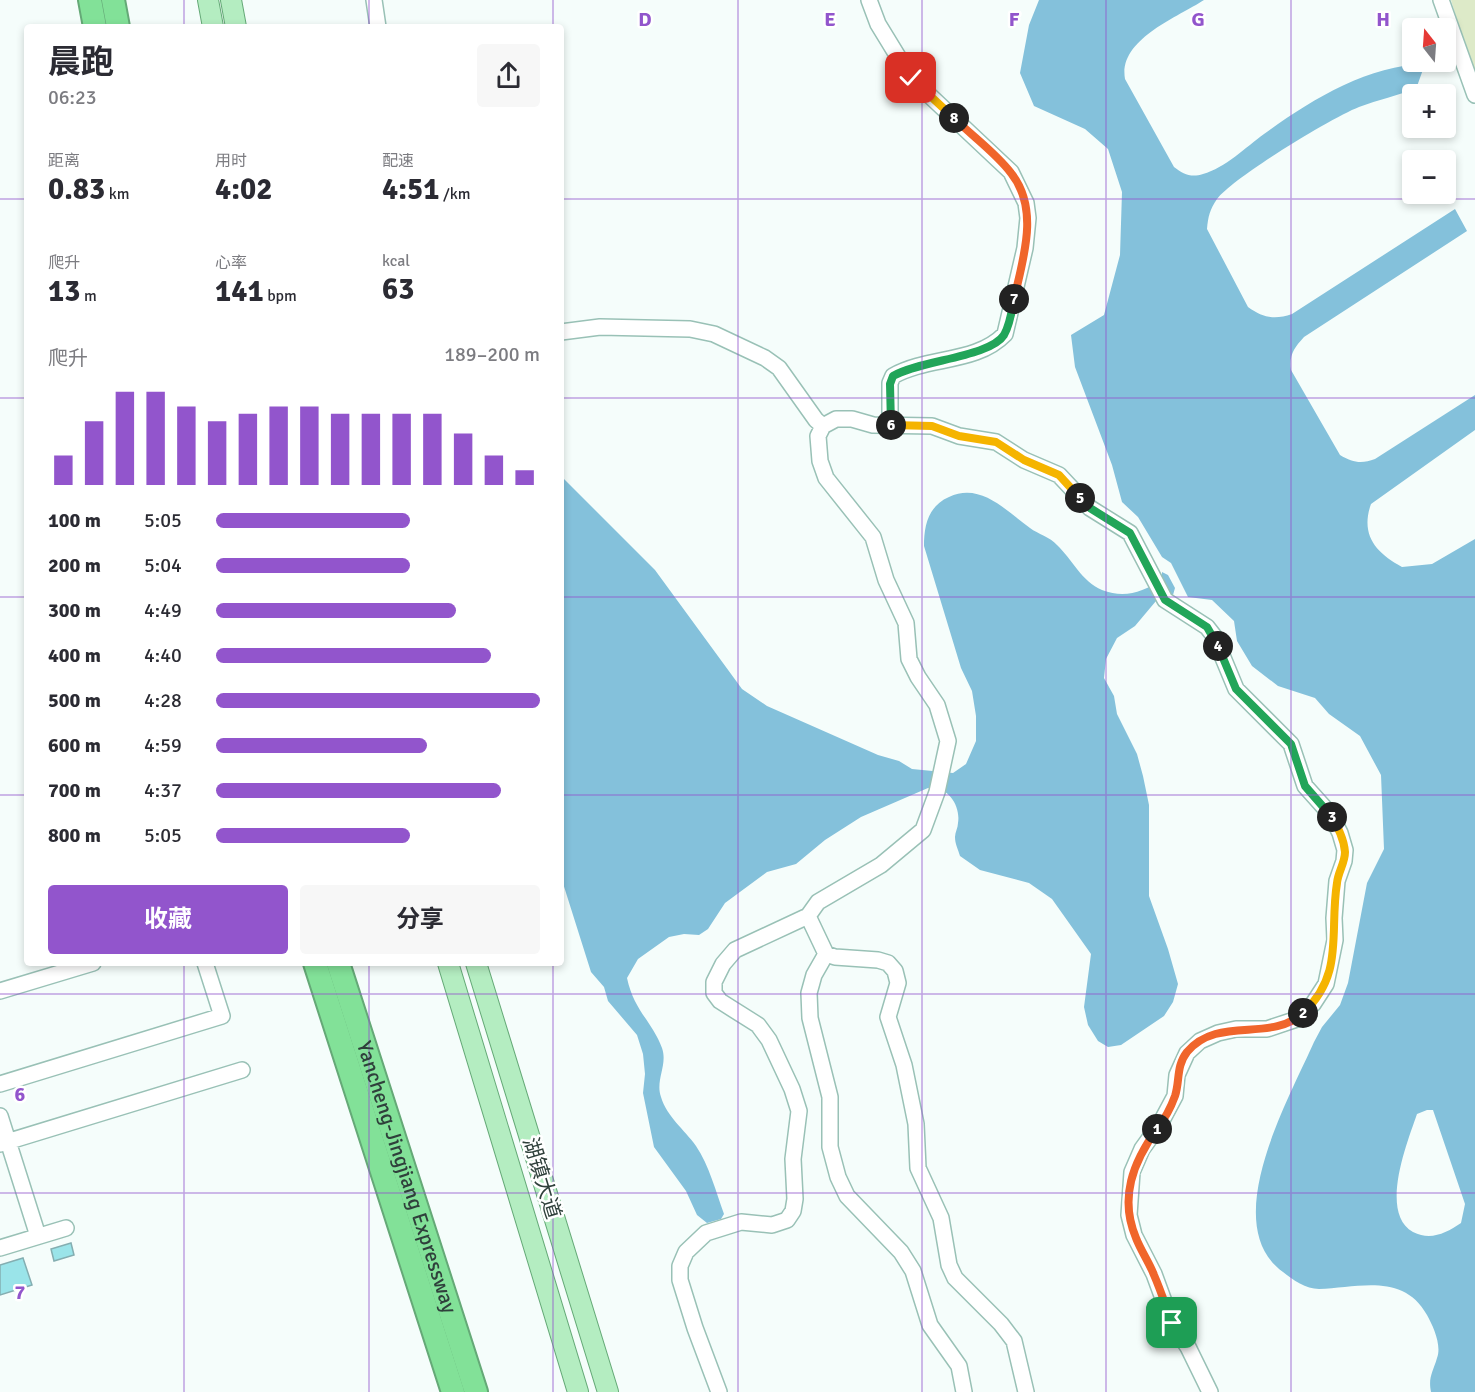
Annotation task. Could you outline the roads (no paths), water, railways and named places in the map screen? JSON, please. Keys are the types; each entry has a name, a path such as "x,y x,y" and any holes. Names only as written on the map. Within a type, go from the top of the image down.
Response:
{"highway":[{"path":"90,0 94,24"},
{"path":"113,0 117,24"},
{"name":"Yancheng-Jingjiang Expressway","path":"316,966 453,1392"},
{"name":"Yancheng-Jingjiang Expressway","path":"339,966 476,1392"}],"main road":[{"path":"208,0 212,24"},
{"path":"231,0 235,24"},
{"name":"湖镇大道","path":"449,966 578,1392"},
{"name":"湖镇大道","path":"477,966 608,1392"}],"street":[{"path":"374,0 378,24"},
{"path":"868,0 878,24 911,78 1011,172 1026,203 1028,218 1025,248 1005,334 995,344 981,352 931,361 893,376 890,384 890,425"},
{"path":"1441,0 1475,95"},
{"path":"564,332 600,327 690,329 714,334 765,357 779,368 816,420 823,426"},
{"path":"719,1392 686,1299 680,1266 686,1252 706,1233 741,1222 772,1226 787,1220 793,1211 795,1199 793,1159 799,1111 792,1089 769,1040 758,1025 720,1001 714,993 714,982 723,964 735,950 808,916 818,902 845,888 910,844 930,819 944,768 948,741 937,705 909,659 906,622 886,580 873,537 826,478 820,461 818,436 823,426 836,419 890,425 932,426 959,436 996,442 1024,460 1059,475 1090,508 1130,533 1138,544 1153,581 1165,600 1195,618 1214,636 1236,689 1291,744 1305,786 1331,815 1340,832 1345,850 1337,880 1332,964 1326,984 1313,1004 1297,1019 1282,1026 1218,1033 1200,1041 1187,1053 1177,1074 1175,1096 1160,1124 1142,1149 1132,1172 1129,1215 1134,1235 1154,1274 1172,1323 1188,1347 1210,1392"},
{"path":"808,916 826,954 835,957 878,960 888,963 894,970 898,982 888,1017 904,1065 916,1124 918,1168 941,1218 949,1265 955,1278 1001,1324 1014,1341 1026,1392"},
{"path":"826,954 814,975 809,993 810,1018 830,1097 830,1147 838,1177 847,1196 901,1252 913,1271 930,1324 959,1366 964,1392"},
{"path":"0,991 83,966"},
{"path":"0,1084 222,1016 206,966"},
{"path":"4,1143 242,1070"},
{"path":"0,1116 4,1143 38,1236"},
{"path":"0,1248 66,1228"}],"water":[{"path":"1039,0 1204,0 1151,32 1130,53 1125,65 1125,79 1174,167 1184,173 1199,175 1219,167 1300,109 1340,87 1382,71 1402,66 1402,72 1422,72 1418,84 1402,84 1402,93 1366,104 1346,113 1306,135 1242,177 1217,199 1210,213 1207,229 1248,307 1264,316 1275,317 1292,314 1455,209 1467,231 1304,337 1293,352 1291,370 1340,455 1358,462 1375,459 1475,395 1475,430 1371,504 1368,525 1369,534 1378,549 1402,567 1432,564 1475,539 1475,1392 1431,1392 1431,1378 1438,1347 1432,1325 1417,1301 1405,1293 1378,1285 1319,1289 1305,1286 1283,1272 1264,1251 1256,1224 1257,1193 1264,1160 1289,1095 1314,1042 1322,1027 1340,1005 1348,983 1367,883 1384,849 1381,775 1360,736 1329,714 1315,698 1278,686 1252,666 1237,641 1234,621 1212,600 1188,597 1171,563 1162,557 1138,517 1122,502 1112,465 1075,367 1071,335 1104,315 1120,255 1122,192 1108,149 1085,129 1034,106 1020,73 1029,25","holes":["1433,1110 1465,1204 1461,1223 1444,1233 1432,1236 1420,1235 1403,1223 1398,1210 1398,1177 1417,1114"]},
{"path":"564,479 655,570 742,689 767,706 878,755 899,761 912,769 953,773 966,764 976,741 976,716 972,691 961,668 924,546 926,524 932,511 942,501 961,493 972,493 992,500 1030,528 1054,542 1089,582 1110,593 1133,593 1162,580 1162,572 1168,575 1175,588 1173,595 1168,592 1156,601 1135,626 1117,638 1106,659 1104,678 1114,696 1117,714 1137,754 1149,805 1149,896 1178,984 1173,1002 1164,1016 1121,1045 1108,1047 1098,1041 1088,1025 1084,1007 1091,954 1052,899 1029,883 980,870 960,856 955,840 958,825 957,810 955,803 947,793 928,788 861,817 825,840 796,864 767,872 725,903 708,929 699,935 684,934 669,937 638,959 627,978 634,999 662,1048 664,1060 659,1085 661,1097 672,1117 701,1153 724,1214 721,1219 707,1223 697,1215 686,1191 654,1147 643,1093 645,1074 643,1054 637,1035 608,1001 604,987 591,972 564,886"}]}
